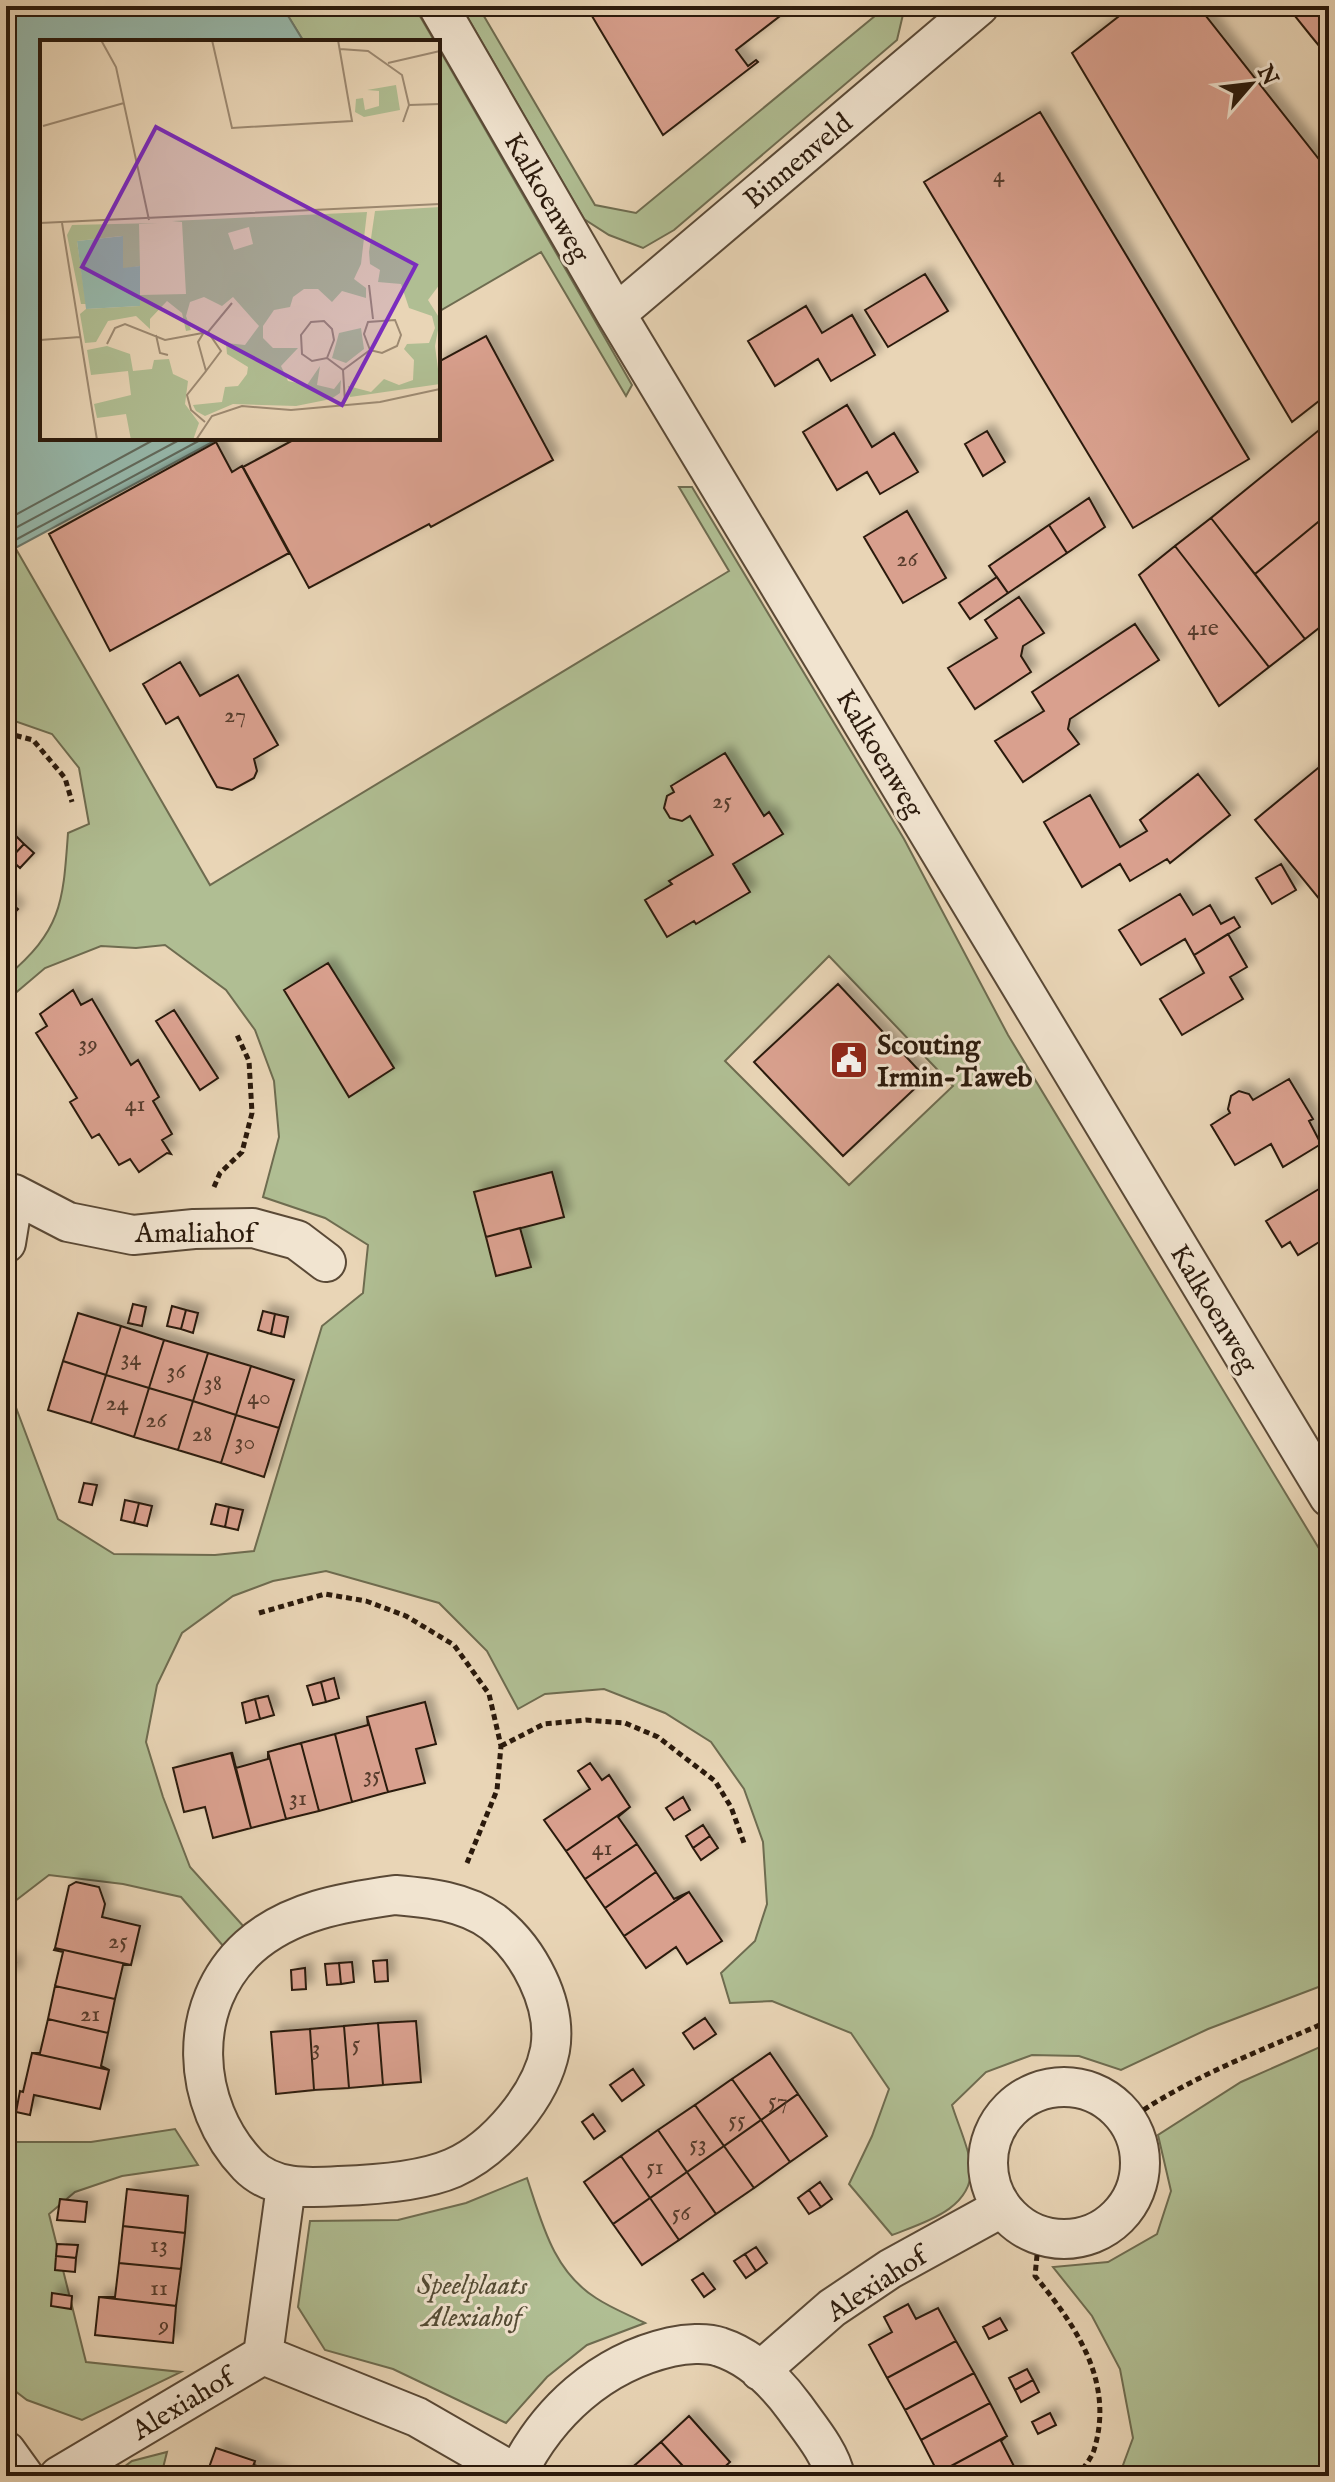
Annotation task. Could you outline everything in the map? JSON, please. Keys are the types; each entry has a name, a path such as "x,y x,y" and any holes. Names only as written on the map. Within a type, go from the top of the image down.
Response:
{"street":[{"name":"Kalkoenweg","path":"438,6 616,314 1329,1497"},
{"name":"Binnenveld","path":"616,314 979,6"},
{"name":"Amaliahof","path":"6,1243 10,1190 68,1222 133,1235 194,1229 253,1228 297,1240 326,1262"},
{"path":"395,1895 432,1898 471,1910 491,1921 513,1940 542,1989 550,2016 550,2050 525,2107 481,2151 452,2169 376,2185 286,2186 265,2178 249,2166 225,2134 205,2086 202,2041 222,1979 249,1947 314,1910 395,1895"},
{"path":"1060,2086 1090,2091 1112,2104 1127,2121 1140,2159 1136,2188 1121,2214 1097,2232 1068,2239 1039,2235 1013,2220 1001,2208 987,2167 992,2137 1007,2112 1031,2094 1060,2086"},
{"name":"Alexiahof","path":"263,2355 286,2186"},
{"name":"Alexiahof","path":"760,2371 832,2308 890,2269 1001,2208"},
{"name":"Alexiahof","path":"263,2355 417,2417 516,2475 542,2433 561,2411 583,2388 616,2366 650,2352 680,2345 717,2345 747,2359 783,2391 834,2468 835,2476"},
{"name":"Alexiahof","path":"59,2476 263,2355"},
{"path":"6,2451 24,2476"}],"path":[{"path":"6,733 33,740 65,778 72,802"},
{"path":"194,1229 220,1173 242,1152 252,1113 249,1061 237,1035"},
{"path":"259,1613 325,1594 366,1601 406,1616 454,1645 489,1694 501,1746 497,1790 450,1903"},
{"path":"501,1746 544,1724 586,1720 625,1723 658,1737 715,1781 731,1807 744,1843"},
{"path":"1127,2121 1238,2059 1329,2021"},
{"path":"1039,2235 1035,2276 1059,2305 1087,2353 1102,2398 1093,2451 1078,2476"}],"green space":[{"path":"282,6 414,6 434,40 303,40"},
{"path":"461,6 478,6 595,205 636,213 887,6 905,6 897,40 674,230 643,248 609,235 584,219"},
{"path":"440,50 632,385 626,396 541,252 440,311"},
{"path":"679,487 692,487 904,839 1008,1035 1329,1565 1329,1983 1208,2029 1121,2070 1079,2056 1032,2055 986,2072 952,2105 971,2166 970,2181 964,2193 944,2212 892,2235 849,2184 872,2136 889,2089 851,2033 772,2001 730,2003 721,1973 755,1941 767,1904 763,1842 744,1789 711,1742 665,1713 604,1689 545,1694 518,1709 487,1651 439,1603 326,1571 273,1581 233,1596 182,1633 157,1685 146,1742 190,1867 245,1928 224,1947 181,1897 123,1884 49,1875 6,1908 6,1381 58,1519 114,1554 215,1555 254,1551 322,1326 363,1293 368,1245 325,1218 263,1197 279,1137 274,1081 255,1030 226,990 165,945 136,948 101,946 45,968 6,1001 6,977 39,945 56,914 64,878 68,833 89,824 79,768 52,734 6,718 6,553 16,549 210,885 729,571","holes":["829,956 953,1086 849,1185 725,1061"]},
{"path":"1329,2043 1329,2476 1119,2476 1133,2438 1120,2369 1092,2316 1053,2267 1108,2262 1157,2234 1171,2191 1158,2135 1241,2082"},
{"path":"175,2129 198,2165 122,2176 75,2192 49,2214 86,2362 181,2372 82,2420 27,2400 6,2384 6,2133 11,2142 91,2142"},
{"name":"Speelplaats Alexiahof","path":"527,2178 551,2245 569,2274 596,2298 645,2323 587,2345 547,2377 506,2423 393,2369 325,2350 298,2307 310,2221 398,2220 466,2203"},
{"path":"167,2452 161,2476 112,2476 132,2461"}],"water":[{"path":"6,6 282,6 303,40 40,40 40,440 216,440 6,553"}],"building":[{"path":"586,6 793,6 736,50 748,66 756,60 758,62 663,135"},
{"path":"1132,6 1198,6 1329,172 1329,393 1292,422 1072,53"},
{"path":"1287,6 1329,6 1329,58 1311,36"},
{"path":"1040,112 1249,459 1133,528 924,182"},
{"path":"925,274 948,311 888,347 865,310"},
{"path":"806,306 822,333 852,315 875,355 831,381 818,359 775,386 748,341"},
{"path":"486,336 553,460 431,527 429,524 309,588 243,467 293,440 440,440 440,361"},
{"path":"847,405 872,447 894,433 918,472 880,494 867,472 837,490 803,432"},
{"path":"1329,422 1329,513 1255,574 1211,518"},
{"path":"987,431 1005,462 983,476 965,444"},
{"path":"216,442 232,472 242,466 289,553 110,651 49,534"},
{"path":"1089,498 1105,527 1067,553 1049,525"},
{"path":"907,511 946,578 903,603 864,537"},
{"path":"1329,513 1329,620 1305,639 1255,574"},
{"path":"1211,518 1305,639 1269,667 1175,546"},
{"path":"1049,525 1067,553 1008,593 989,566"},
{"path":"1175,546 1269,667 1219,706 1139,575"},
{"path":"997,577 1008,593 970,619 959,603"},
{"path":"1019,597 1044,633 1023,646 1021,656 1031,672 975,709 948,668 997,638 985,620"},
{"path":"1135,624 1159,660 1070,719 1068,729 1079,744 1023,782 995,741 1044,711 1032,692"},
{"path":"180,662 200,696 238,675 278,745 254,759 257,771 254,778 232,790 217,787 178,717 166,724 143,684"},
{"path":"725,753 764,816 769,812 783,834 733,864 750,892 667,937 645,900 672,884 669,881 713,855 690,816 682,821 670,818 664,808 667,796 674,792 671,786"},
{"path":"1329,759 1329,911 1255,820"},
{"path":"1198,774 1230,815 1170,863 1167,859 1130,881 1120,864 1082,887 1044,822 1090,795 1120,847 1147,831 1140,820"},
{"path":"14,834 24,844 10,859 6,855 6,843"},
{"path":"24,844 34,853 20,868 10,859"},
{"path":"1281,864 1296,890 1272,904 1256,878"},
{"path":"1180,894 1193,915 1210,905 1221,924 1234,917 1240,927 1194,955 1185,939 1141,965 1119,930"},
{"path":"6,899 18,909 6,922"},
{"path":"1228,934 1247,967 1230,977 1243,999 1182,1035 1160,999 1204,973 1194,955"},
{"path":"328,963 394,1068 349,1097 284,990"},
{"path":"838,984 926,1078 843,1156 754,1062"},
{"path":"73,990 81,1005 92,999 131,1065 138,1060 159,1097 153,1101 172,1134 162,1140 171,1154 167,1153 139,1172 130,1159 119,1165 99,1134 92,1138 70,1102 77,1098 36,1033 47,1026 40,1014"},
{"path":"174,1010 218,1078 200,1090 156,1021"},
{"path":"1289,1079 1313,1119 1309,1121 1321,1144 1283,1167 1271,1144 1235,1165 1211,1125 1230,1113 1231,1096 1239,1091 1249,1094 1253,1100"},
{"path":"552,1172 564,1217 486,1237 474,1192"},
{"path":"1329,1183 1329,1246 1324,1239 1298,1255 1290,1242 1282,1247 1266,1221"},
{"path":"520,1228 531,1267 496,1276 486,1237"},
{"path":"133,1304 146,1307 142,1326 128,1323"},
{"path":"172,1306 186,1310 181,1329 167,1326"},
{"path":"186,1310 198,1313 193,1333 181,1329"},
{"path":"263,1311 275,1314 271,1334 258,1330"},
{"path":"78,1313 121,1326 106,1375 63,1361"},
{"path":"275,1314 288,1317 284,1337 271,1334"},
{"path":"121,1326 164,1340 149,1388 106,1375"},
{"path":"164,1340 208,1353 193,1401 149,1388"},
{"path":"208,1353 251,1366 236,1415 193,1401"},
{"path":"63,1361 106,1375 91,1423 48,1410"},
{"path":"251,1366 294,1380 279,1428 236,1415"},
{"path":"106,1375 149,1388 134,1437 91,1423"},
{"path":"149,1388 193,1401 178,1450 134,1437"},
{"path":"193,1401 236,1415 221,1463 178,1450"},
{"path":"236,1415 279,1428 264,1477 221,1463"},
{"path":"84,1483 97,1485 92,1505 79,1502"},
{"path":"125,1500 139,1503 134,1523 121,1520"},
{"path":"139,1503 152,1506 147,1526 134,1523"},
{"path":"216,1504 229,1507 225,1527 211,1524"},
{"path":"229,1507 243,1510 238,1530 225,1527"},
{"path":"334,1678 339,1698 326,1702 321,1682"},
{"path":"321,1682 326,1702 313,1705 307,1686"},
{"path":"268,1696 274,1715 260,1719 255,1699"},
{"path":"255,1699 260,1719 246,1723 242,1703"},
{"path":"425,1702 436,1744 416,1749 425,1783 388,1792 367,1717"},
{"path":"367,1717 388,1792 352,1802 335,1734 368,1725"},
{"path":"335,1734 352,1802 319,1811 301,1743"},
{"path":"301,1743 319,1811 286,1819 268,1752"},
{"path":"268,1752 286,1819 251,1828 236,1768 268,1759"},
{"path":"231,1753 251,1828 213,1838 205,1807 184,1812 173,1768"},
{"path":"590,1763 602,1780 609,1775 630,1807 566,1851 544,1820 590,1789 578,1771"},
{"path":"683,1797 690,1810 674,1820 666,1808"},
{"path":"630,1807 618,1817 637,1844 585,1879 566,1851"},
{"path":"703,1825 710,1836 693,1848 686,1836"},
{"path":"710,1836 718,1848 701,1860 693,1848"},
{"path":"637,1844 656,1872 605,1908 585,1879"},
{"path":"656,1872 674,1899 689,1892 624,1936 605,1908"},
{"path":"76,1882 99,1887 105,1904 102,1917 140,1926 131,1965 55,1948 69,1886"},
{"path":"689,1892 722,1941 687,1964 676,1947 646,1968 624,1936"},
{"path":"55,1948 131,1965 123,1965 115,1999 55,1986 63,1952"},
{"path":"387,1960 388,1981 375,1982 373,1961"},
{"path":"6,1961 16,1963 14,1976 6,1975"},
{"path":"352,1962 354,1982 341,1984 339,1963"},
{"path":"339,1963 341,1984 327,1985 325,1964"},
{"path":"305,1968 306,1989 292,1990 291,1970"},
{"path":"55,1986 115,1999 108,2033 48,2019"},
{"path":"705,2018 716,2034 694,2049 683,2033"},
{"path":"48,2019 108,2033 101,2066 109,2070 32,2053 40,2053"},
{"path":"416,2021 421,2082 383,2085 378,2023"},
{"path":"378,2023 383,2085 349,2088 344,2026"},
{"path":"344,2026 349,2088 314,2090 310,2029"},
{"path":"310,2029 314,2090 276,2094 271,2032"},
{"path":"32,2053 109,2070 100,2109 34,2095 30,2115 16,2112"},
{"path":"770,2053 798,2094 761,2120 732,2079"},
{"path":"633,2069 644,2085 622,2101 610,2085"},
{"path":"732,2079 761,2120 724,2146 695,2105"},
{"path":"798,2094 827,2136 790,2162 761,2120"},
{"path":"695,2105 724,2146 687,2172 658,2130"},
{"path":"593,2114 605,2131 594,2139 582,2122"},
{"path":"761,2120 790,2162 754,2188 724,2146"},
{"path":"658,2130 687,2172 650,2198 621,2156"},
{"path":"724,2146 754,2188 716,2214 687,2172"},
{"path":"621,2156 650,2198 613,2224 584,2182"},
{"path":"687,2172 716,2214 679,2240 650,2198"},
{"path":"820,2182 832,2199 821,2207 809,2190"},
{"path":"127,2189 188,2196 185,2233 123,2226"},
{"path":"809,2190 821,2207 809,2214 798,2198"},
{"path":"650,2198 679,2240 642,2265 613,2224"},
{"path":"60,2199 87,2202 85,2222 57,2220"},
{"path":"123,2226 185,2233 181,2269 119,2263"},
{"path":"57,2244 78,2245 76,2258 56,2256"},
{"path":"756,2247 767,2263 756,2271 745,2254"},
{"path":"745,2254 756,2271 746,2278 734,2261"},
{"path":"56,2256 76,2258 75,2272 55,2270"},
{"path":"119,2263 181,2269 176,2306 99,2297 115,2297"},
{"path":"703,2273 715,2289 704,2297 692,2280"},
{"path":"52,2293 72,2296 71,2309 51,2306"},
{"path":"99,2297 176,2306 173,2343 95,2335"},
{"path":"908,2304 916,2319 938,2308 956,2341 887,2378 869,2345 892,2332 884,2317"},
{"path":"1000,2318 1007,2330 989,2339 983,2327"},
{"path":"956,2341 974,2373 905,2410 887,2378"},
{"path":"1027,2369 1033,2380 1015,2390 1009,2378"},
{"path":"974,2373 990,2403 921,2440 905,2410"},
{"path":"1033,2380 1039,2392 1021,2402 1015,2390"},
{"path":"990,2403 1007,2436 938,2473 921,2440"},
{"path":"1050,2413 1056,2425 1038,2434 1032,2422"},
{"path":"689,2416 730,2462 715,2476 692,2476 661,2442"},
{"path":"1007,2436 1001,2441 1018,2474 940,2476 938,2473"},
{"path":"661,2442 692,2476 645,2476 635,2465"},
{"path":"216,2448 255,2461 249,2476 206,2476"},
{"path":"255,2461 254,2465 284,2476 249,2476"},
{"path":"635,2465 645,2476 622,2476"}],"place":[{"name":"Scouting Irmin-Taweb","path":"849,1060"}]}
